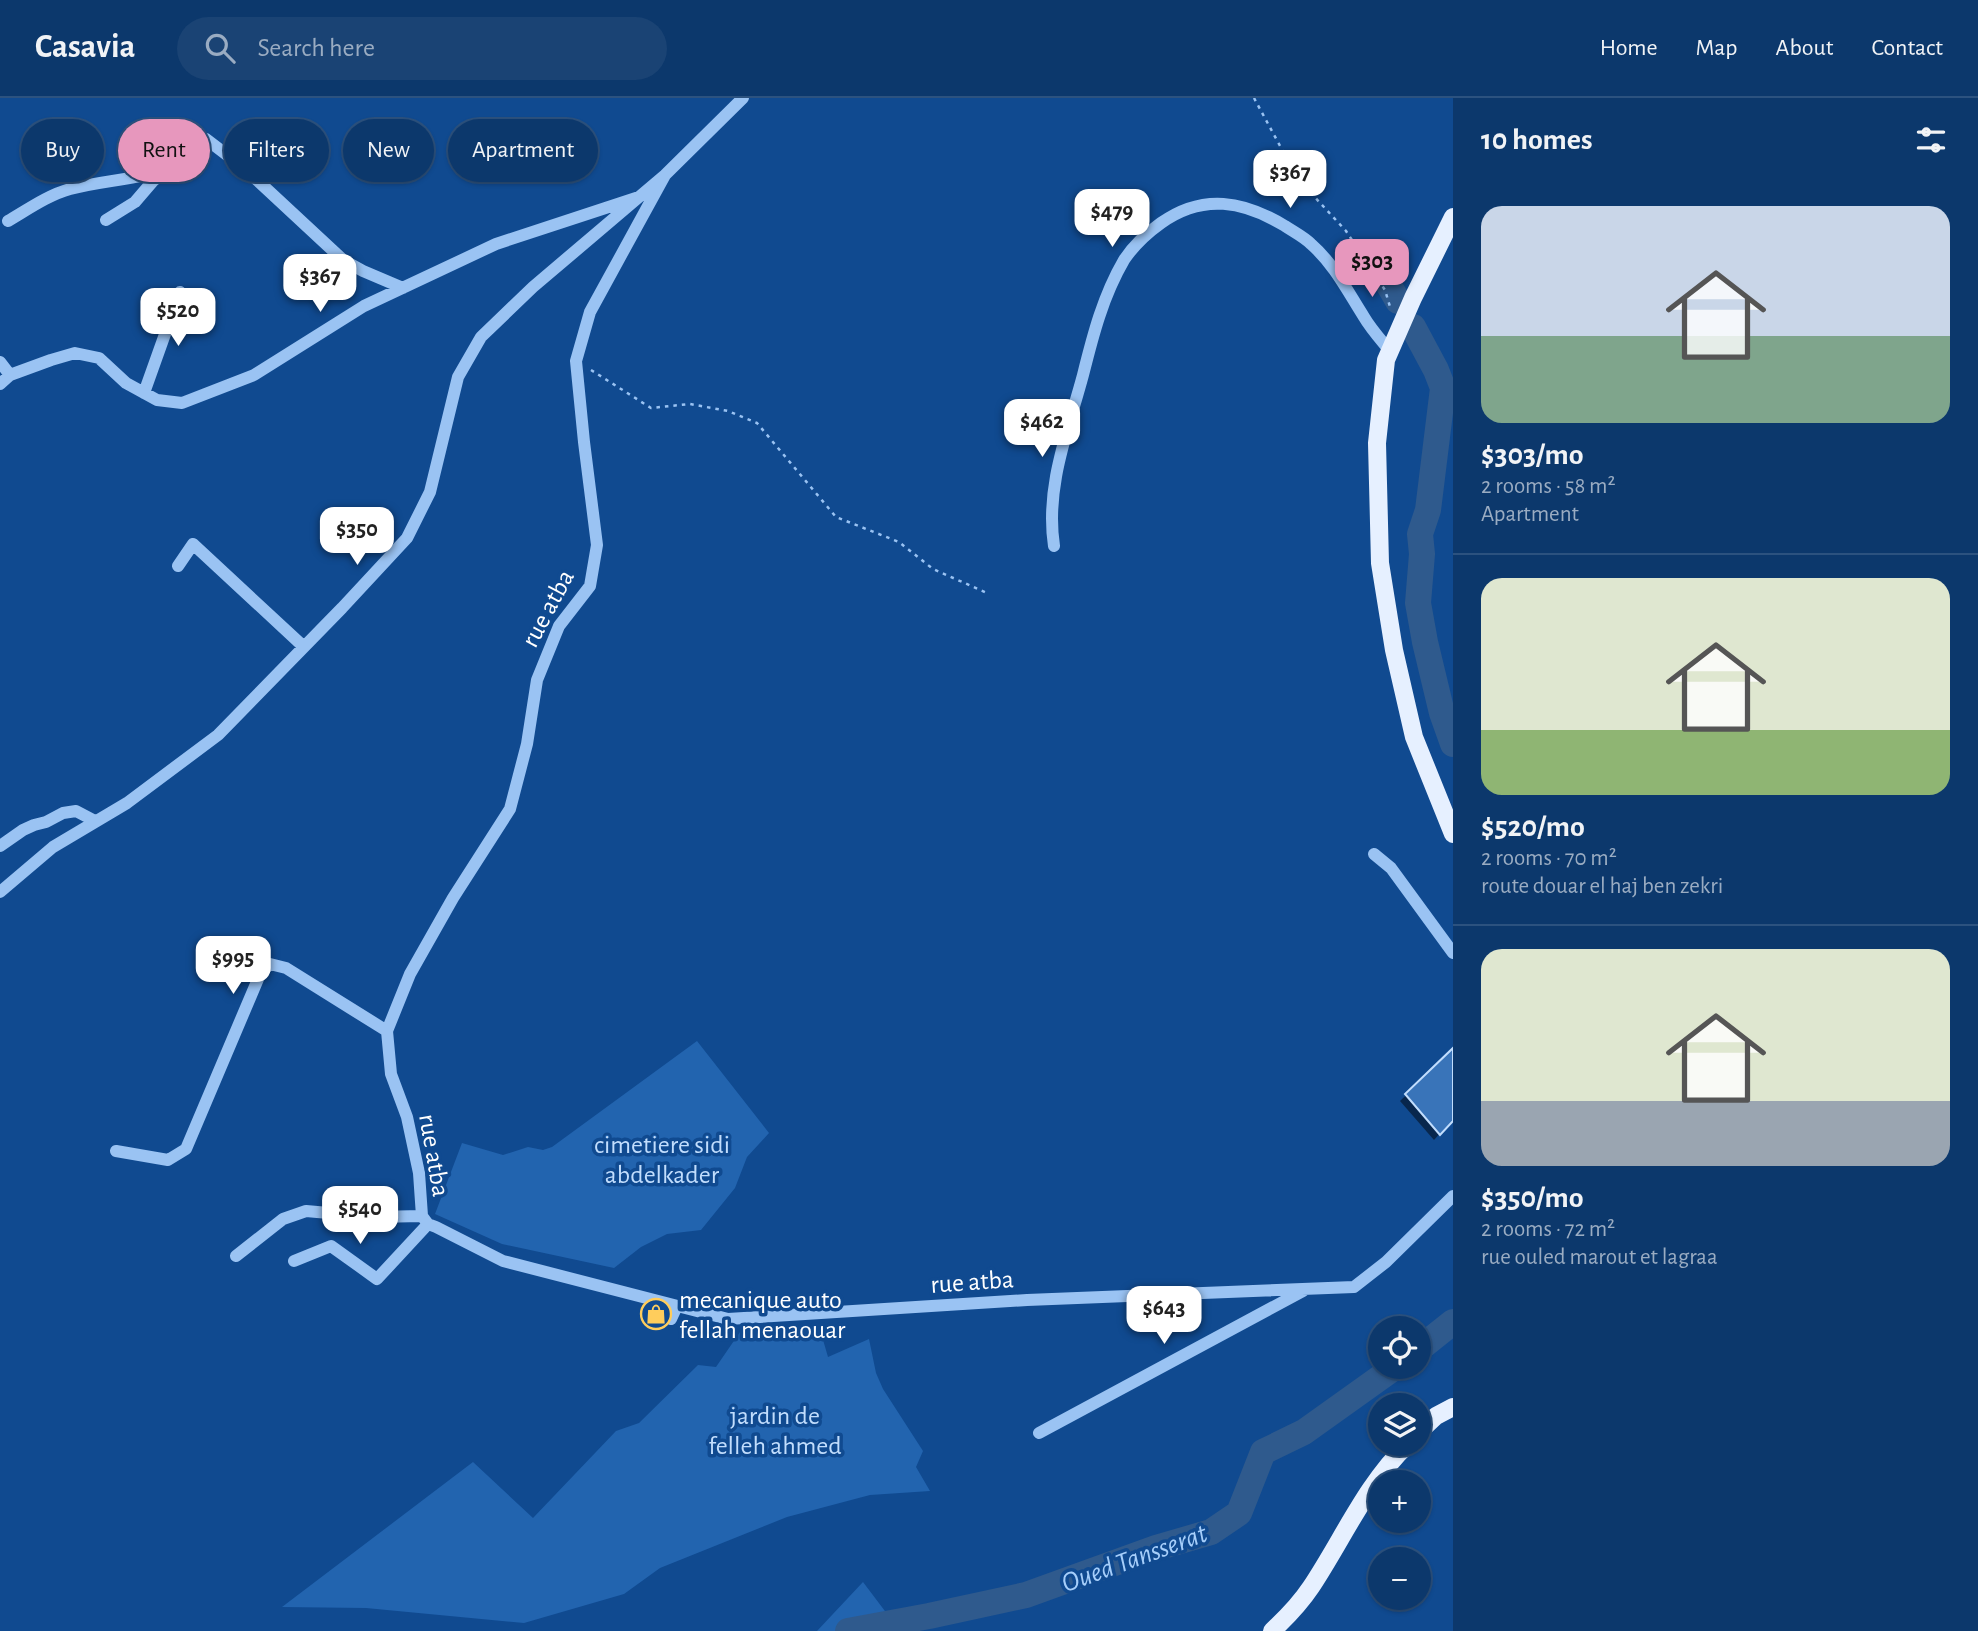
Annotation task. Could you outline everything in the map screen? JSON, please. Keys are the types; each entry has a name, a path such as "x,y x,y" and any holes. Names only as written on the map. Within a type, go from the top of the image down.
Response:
{"main road":[{"path":"1453,217 1398,329 1386,360 1377,443 1380,563 1394,650 1414,737 1453,834"},
{"path":"1431,1421 1453,1407"},
{"path":"1272,1631 1310,1589 1355,1513 1395,1456"}],"street":[{"path":"0,892 53,847 127,803 218,735 407,538 430,492 458,377 481,337 534,287 665,175 743,98"},
{"path":"210,142 244,168 343,260 403,288"},
{"name":"rue atba","path":"665,175 590,312 576,361 597,545 590,586 559,626 537,680 527,744 510,809 453,898 410,974 387,1031 391,1074 407,1117 419,1173 425,1220 503,1261 728,1319 1027,1300 1354,1287 1386,1262 1453,1196"},
{"path":"8,221 55,194 118,181"},
{"path":"106,220 135,202 152,182"},
{"path":"0,362 5,379 75,353 99,358 126,383 144,393 157,400 182,403 254,375 364,306 496,244 639,197"},
{"path":"1054,546 1053,496 1056,474 1101,309 1124,260 1136,243 1168,218 1199,204 1223,203 1265,214 1311,244 1340,278 1366,320 1390,351"},
{"path":"144,393 180,292"},
{"path":"178,566 193,544 304,647"},
{"path":"0,846 34,825 63,813 76,811 95,821"},
{"path":"1374,854 1391,868 1453,953"},
{"path":"116,1151 168,1160 186,1149 261,972 270,964 286,968 387,1031"},
{"path":"236,1256 282,1219 306,1211 425,1220"},
{"path":"295,1261 331,1246 377,1279 425,1220"},
{"path":"1038,1433 1306,1289"},
{"path":"671,1320 677,1306"}],"path":[{"path":"1254,98 1298,179 1346,231 1385,290 1398,329"},
{"path":"576,361 651,408 690,404 728,411 757,423 836,517 900,542 933,569 987,593"}],"green space":[{"name":"cimetiere sidi abdelkader","path":"697,1041 769,1133 747,1157 735,1188 701,1230 667,1234 641,1247 614,1268 502,1244 435,1214 462,1143 503,1155 528,1147 543,1150 552,1147"},
{"name":"jardin de felleh ahmed","path":"819,1326 828,1357 869,1339 876,1373 883,1389 923,1451 916,1467 930,1491 870,1495 787,1517 660,1568 624,1594 524,1623 366,1608 282,1607 473,1462 533,1518 616,1431 639,1423 698,1365 716,1367 740,1332"},
{"path":"863,1582 900,1631 817,1631"}],"building":[{"path":"1453,1048 1453,1121 1440,1135 1405,1094"}],"waterway":[{"path":"1387,282 1398,301"},
{"path":"1413,327 1443,388 1428,510 1420,534 1422,554 1418,603 1442,713 1453,744"},
{"name":"Oued Tansserat","path":"1431,1339 1453,1322"},
{"name":"Oued Tansserat","path":"848,1631 1026,1595 1156,1548 1211,1532 1239,1513 1263,1452 1304,1432 1378,1379"}],"place":[{"name":"mecanique auto fellah menaouar","path":"656,1314"}]}
